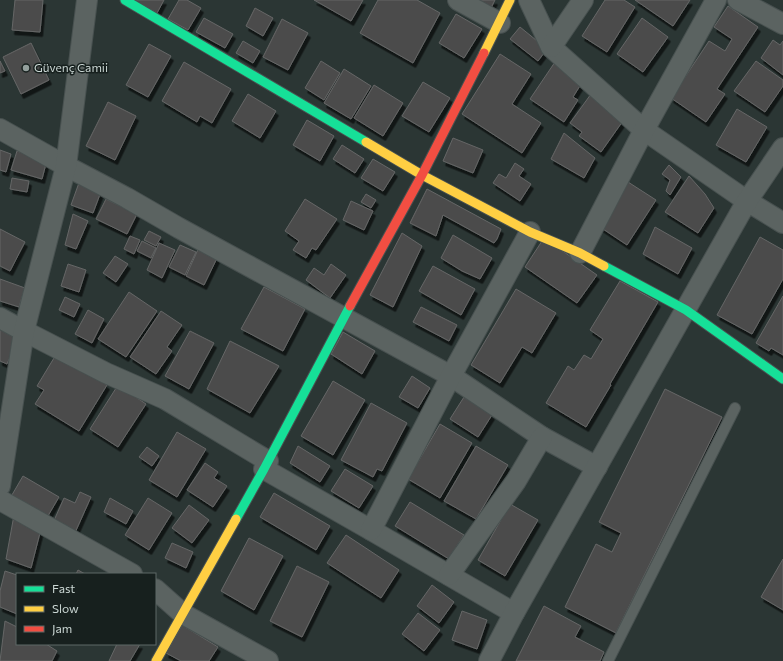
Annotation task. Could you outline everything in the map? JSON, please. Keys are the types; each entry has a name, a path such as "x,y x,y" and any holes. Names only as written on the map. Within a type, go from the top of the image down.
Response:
{"street":[{"path":"0,486 24,331 66,166 86,0"},
{"path":"125,0 422,175 530,232 580,253 686,310 783,379"},
{"path":"458,0 500,23"},
{"path":"156,661 266,465 344,317 422,175 500,23 510,0"},
{"path":"529,0 551,47 644,130 783,224"},
{"path":"551,47 582,0"},
{"path":"580,253 644,130 716,0"},
{"path":"738,0 783,24"},
{"path":"0,129 451,376 542,436 597,467"},
{"path":"489,661 514,613 747,201 783,148"},
{"path":"371,530 451,376 530,232"},
{"path":"0,318 106,373 165,399 266,465 371,530 514,613"},
{"path":"449,575 516,481 542,436"},
{"path":"0,500 130,573"},
{"path":"156,590 183,614 268,661"}],"lane":[{"path":"608,661 735,408"}],"building":[{"path":"15,0 43,0 40,32 12,30"},
{"path":"133,0 164,0 157,13"},
{"path":"179,0 187,0 201,8 188,30 168,19"},
{"path":"314,0 363,0 351,21"},
{"path":"378,0 417,0 440,13 413,63 360,33"},
{"path":"478,0 495,0 491,8"},
{"path":"605,0 624,0 635,7 607,52 582,36"},
{"path":"635,0 690,0 673,26"},
{"path":"728,6 758,27 717,89 725,94 706,122 671,98 709,41 725,51 732,39 714,27"},
{"path":"255,8 273,18 263,36 246,26"},
{"path":"456,14 482,29 464,58 439,43"},
{"path":"204,18 233,34 225,48 196,32"},
{"path":"642,18 668,37 643,72 617,54"},
{"path":"282,19 308,33 288,70 263,57"},
{"path":"520,27 547,49 538,61 510,39"},
{"path":"773,40 780,45 783,41 783,75 761,58"},
{"path":"243,41 260,51 253,63 236,53"},
{"name":"Güvenç Camii","path":"31,43 49,80 21,94 3,57"},
{"path":"149,44 171,56 148,97 126,85"},
{"path":"500,54 531,74 512,104 541,123 522,153 462,114"},
{"path":"0,61 5,71 0,73"},
{"path":"321,61 340,73 324,100 305,88"},
{"path":"756,61 783,80 783,86 765,112 734,91"},
{"path":"184,62 231,89 212,123 200,116 197,122 162,101"},
{"path":"555,62 583,81 573,97 578,100 564,122 530,99"},
{"path":"344,69 371,86 351,119 324,103"},
{"path":"423,82 450,98 429,132 402,116"},
{"path":"374,85 403,103 383,136 354,118"},
{"path":"248,94 276,111 260,138 232,121"},
{"path":"591,94 625,118 601,152 579,136 582,132 570,123"},
{"path":"108,102 136,116 115,160 86,146"},
{"path":"737,109 767,127 746,162 716,145"},
{"path":"307,120 334,136 320,161 293,145"},
{"path":"564,133 595,158 584,178 551,159"},
{"path":"453,138 483,150 473,173 443,161"},
{"path":"342,145 364,159 355,173 333,159"},
{"path":"0,150 11,154 6,172 0,170"},
{"path":"17,151 47,160 42,179 11,170"},
{"path":"373,159 395,172 383,191 361,178"},
{"path":"515,163 524,169 519,176 531,184 520,201 493,183 499,174 506,178"},
{"path":"669,165 681,177 670,195 666,191 670,180 662,174"},
{"path":"689,176 705,194 714,208 698,233 665,212"},
{"path":"12,178 29,181 27,192 10,189"},
{"path":"80,180 102,189 93,213 71,205"},
{"path":"628,182 656,200 627,245 600,227"},
{"path":"427,189 501,229 494,243 443,215 436,236 410,223"},
{"path":"366,194 376,200 371,208 361,202"},
{"path":"106,199 137,214 127,234 96,219"},
{"path":"305,199 337,219 316,250 312,248 306,258 293,250 299,241 285,231"},
{"path":"351,201 373,211 364,230 343,220"},
{"path":"73,214 88,221 76,249 65,245"},
{"path":"655,227 692,248 678,274 643,254"},
{"path":"0,229 25,242 10,271 0,266"},
{"path":"149,231 161,237 156,246 144,240"},
{"path":"402,233 422,246 393,307 370,295"},
{"path":"453,235 492,258 480,279 462,271 441,258"},
{"path":"130,236 140,240 134,254 124,249"},
{"path":"760,237 783,250 783,279 752,334 717,315"},
{"path":"544,238 597,275 577,303 525,267"},
{"path":"142,241 156,248 151,258 137,251"},
{"path":"159,243 175,250 162,278 147,270"},
{"path":"180,245 196,252 185,275 169,267"},
{"path":"200,245 219,254 204,285 186,276"},
{"path":"115,256 128,264 116,282 103,273"},
{"path":"68,264 86,270 79,292 61,286"},
{"path":"331,264 346,275 330,298 306,280 314,268 324,275"},
{"path":"433,266 475,289 461,315 419,291"},
{"path":"0,279 25,288 19,307 0,301"},
{"path":"620,281 658,302 586,427 546,403 568,366 574,370 584,355 591,359 603,339 590,330"},
{"path":"264,287 305,309 283,351 241,329"},
{"path":"516,289 556,313 532,353 522,347 500,383 471,365"},
{"path":"129,292 157,311 126,357 98,339"},
{"path":"783,296 783,355 771,348 769,351 756,343"},
{"path":"65,297 80,304 74,317 59,310"},
{"path":"421,307 457,325 449,341 413,322"},
{"path":"88,310 104,319 92,343 75,334"},
{"path":"161,311 182,325 167,347 172,351 156,374 130,357"},
{"path":"0,327 20,335 7,364 0,361"},
{"path":"190,331 214,343 189,389 165,376"},
{"path":"343,332 375,351 362,374 331,354"},
{"path":"230,341 279,366 250,413 207,389"},
{"path":"57,353 107,385 79,431 35,404 44,390 37,386"},
{"path":"412,376 430,388 418,408 399,397"},
{"path":"333,381 365,400 333,455 301,436"},
{"path":"118,385 146,404 118,447 90,429"},
{"path":"665,389 722,417 616,633 565,607 596,544 612,552 621,533 599,522"},
{"path":"464,397 492,415 478,437 450,419"},
{"path":"371,403 407,423 382,471 377,469 373,477 341,460"},
{"path":"440,424 472,443 440,498 408,479"},
{"path":"177,432 206,449 177,497 149,480"},
{"path":"298,446 330,466 320,482 290,463"},
{"path":"476,446 508,465 476,519 444,501"},
{"path":"147,447 159,456 152,466 139,457"},
{"path":"205,463 218,472 214,478 227,486 213,507 187,490"},
{"path":"345,469 373,486 359,508 331,491"},
{"path":"23,476 59,497 45,521 9,500"},
{"path":"80,492 91,497 74,535 52,525 64,498 75,503"},
{"path":"274,493 330,526 316,550 260,517"},
{"path":"110,498 133,511 126,524 104,512"},
{"path":"148,498 172,513 149,550 125,535"},
{"path":"410,502 464,535 449,559 395,526"},
{"path":"510,504 538,520 505,576 478,560"},
{"path":"189,505 209,520 192,543 172,528"},
{"path":"14,515 41,529 31,568 6,559"},
{"path":"346,535 399,570 381,598 327,563"},
{"path":"249,538 283,556 254,610 221,591"},
{"path":"172,543 193,552 186,568 165,558"},
{"path":"783,559 783,610 761,597"},
{"path":"297,566 329,582 302,637 270,621"},
{"path":"78,570 83,573 76,573"},
{"path":"5,571 16,575 16,614 0,607 0,591"},
{"path":"432,585 454,602 439,623 417,606"},
{"path":"544,606 581,626 575,637 604,652 600,661 516,661"},
{"path":"462,611 487,620 477,649 452,640"},
{"path":"418,613 440,630 424,651 402,634"},
{"path":"5,621 16,626 16,645 48,645 57,651 52,661 0,661"},
{"path":"182,625 218,647 209,661 181,661 166,653"},
{"path":"117,645 139,645 130,661 109,661"}],"traffic: fast":[{"path":"125,0 366,142"},
{"path":"604,266 686,310 783,379"},
{"path":"236,519 350,306"}],"traffic: slow":[{"path":"484,53 510,0"},
{"path":"366,142 422,175 530,232 580,253 604,266"},
{"path":"156,661 236,519"}],"traffic: jam":[{"path":"350,306 422,175 484,53"}],"place":[{"name":"Güvenç Camii","path":"26,68"}]}
